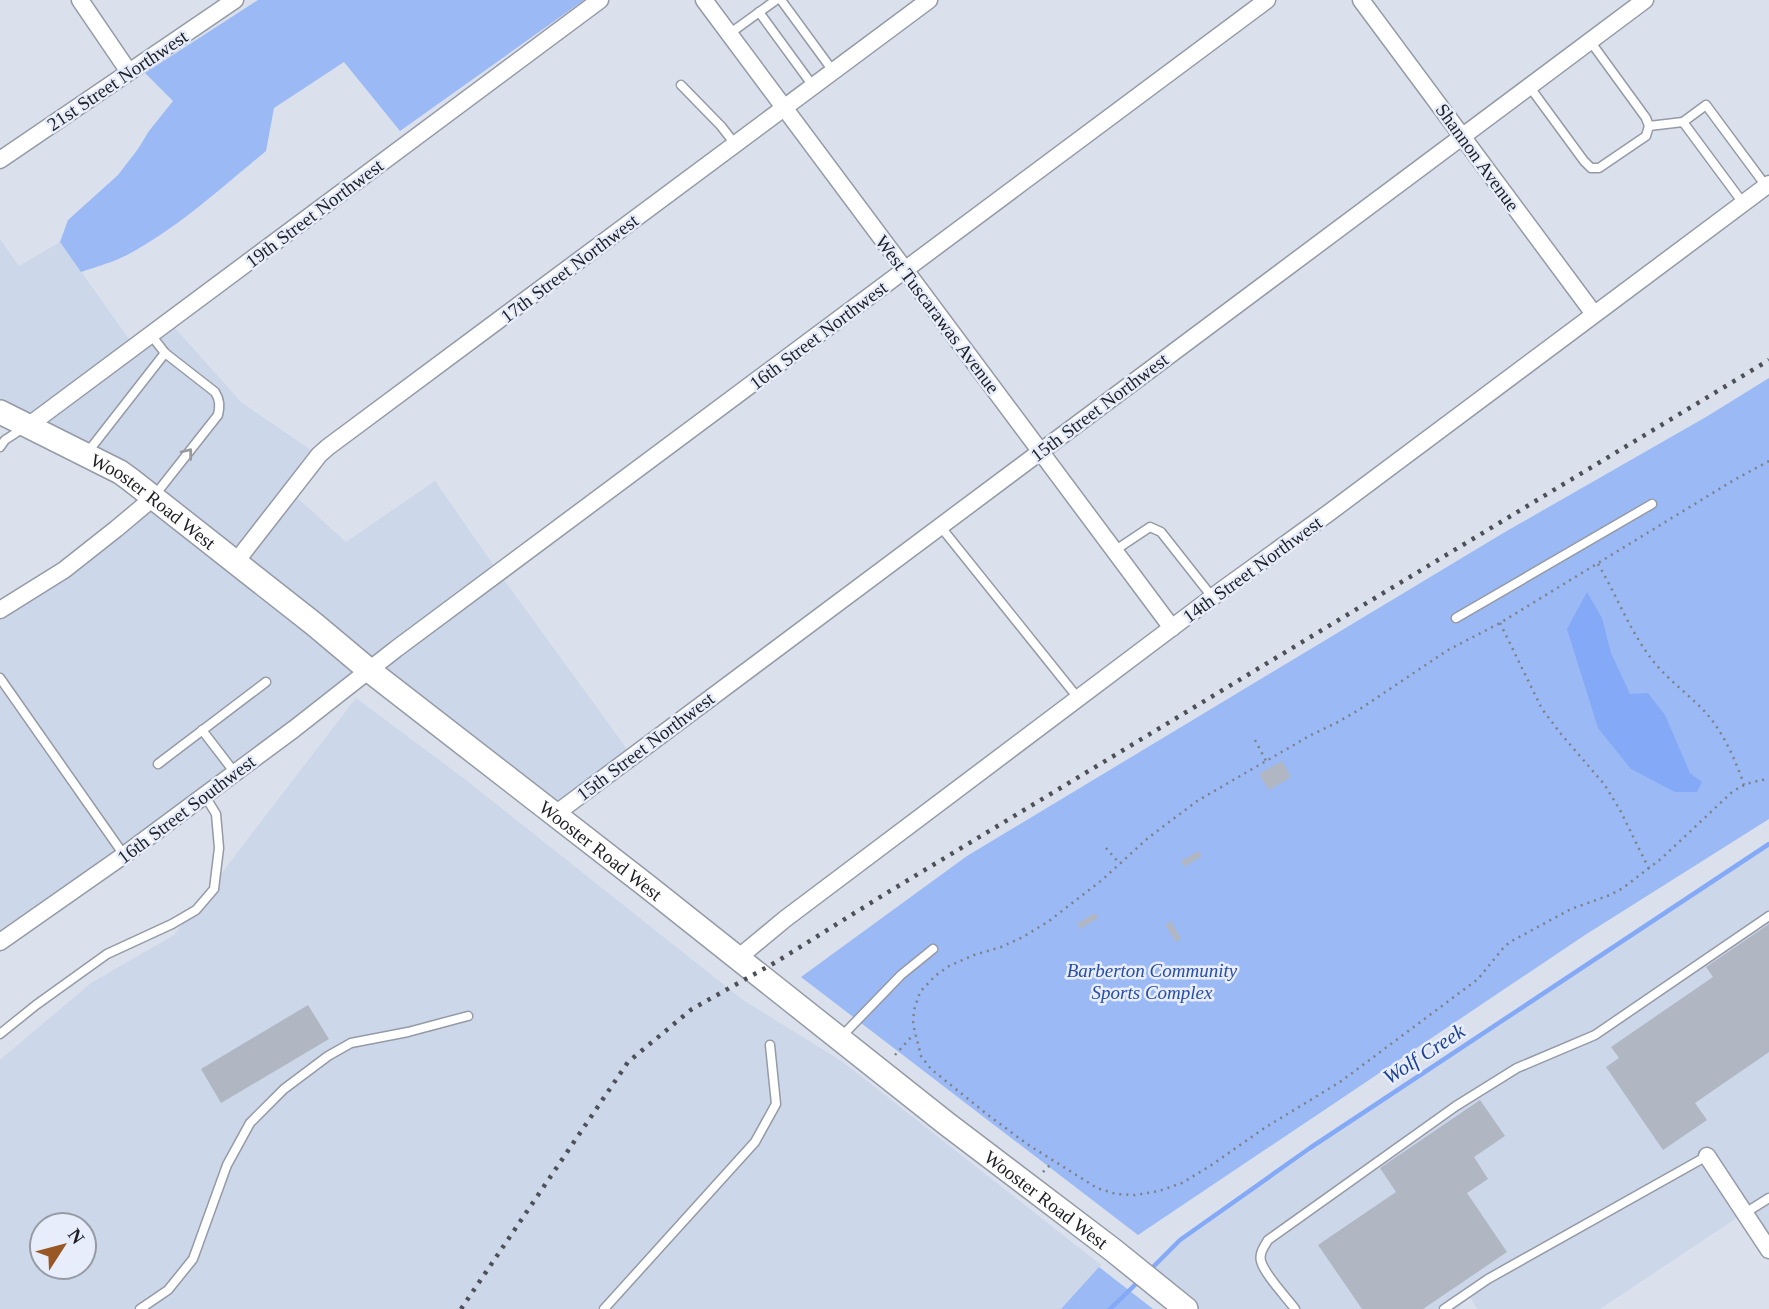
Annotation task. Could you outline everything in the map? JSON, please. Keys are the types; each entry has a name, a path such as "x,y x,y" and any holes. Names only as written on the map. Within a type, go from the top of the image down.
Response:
{"main road":[{"name":"Wooster Road West","path":"0,412 120,472 947,1124 1180,1304"}],"street":[{"path":"80,0 129,72"},
{"name":"21st Street Northwest","path":"0,160 235,0"},
{"name":"19th Street Northwest","path":"28,426 600,0"},
{"name":"West Tuscarawas Avenue","path":"704,0 1172,628"},
{"name":"17th Street Northwest","path":"235,563 328,447 929,0"},
{"name":"16th Street Northwest","path":"370,671 1267,0"},
{"name":"Shannon Avenue","path":"1361,0 1594,314"},
{"name":"15th Street Northwest","path":"554,815 1645,0"},
{"name":"14th Street Northwest","path":"738,958 785,919 1172,628 1768,185"},
{"path":"0,610 64,570 153,498"},
{"name":"16th Street Southwest","path":"0,942 124,855 370,671"},
{"path":"1707,1156 1769,1250"}],"lane":[{"path":"729,34 778,0 833,71"},
{"path":"759,12 814,86"},
{"path":"1529,86 1591,168 1599,168 1646,136 1649,126 1646,118 1590,41"},
{"path":"681,85 721,126 735,145"},
{"path":"1649,126 1683,122 1706,105 1768,185"},
{"path":"1683,122 1743,203"},
{"path":"150,335 165,353 215,392 220,408 218,415 153,498"},
{"path":"86,455 165,353"},
{"path":"0,447 5,440 28,426"},
{"path":"1456,618 1652,504"},
{"path":"940,526 1079,699"},
{"path":"1114,551 1150,527 1161,532 1213,598"},
{"path":"0,678 124,855"},
{"path":"158,764 265,682"},
{"path":"202,730 234,773"},
{"path":"0,1034 107,954 196,910 214,889 219,848 216,814 205,795"},
{"path":"1295,1309 1260,1260 1268,1240 1456,1106 1517,1068 1595,1035 1769,916"},
{"path":"839,1039 901,975 933,949"},
{"path":"140,1309 168,1290 193,1259 227,1165 250,1123 284,1089 328,1056 351,1043 468,1016"},
{"path":"604,1309 755,1142 776,1104 770,1045"},
{"path":"1444,1309 1488,1279 1707,1156"},
{"path":"1745,1213 1769,1198"}],"path":[{"path":"1769,461 1500,623 1448,650 1357,711 1182,811 1102,880 1049,921 1001,947 949,966 920,992 914,1010 914,1034 922,1056 931,1069 988,1115 1054,1161 1097,1188 1116,1194 1135,1195 1159,1191 1182,1183 1340,1082 1478,979 1510,942 1571,909 1623,888 1649,869 1731,793 1744,785 1769,779"},
{"path":"1598,564 1649,656 1708,715 1721,733 1744,785"},
{"path":"1500,623 1542,709 1604,784 1649,869"},
{"path":"1255,740 1266,761"},
{"path":"1106,848 1120,864"},
{"path":"895,1055 914,1034"},
{"path":"1043,1172 1054,1161"}],"shaded area":[{"path":"0,239 19,266 60,242 131,342 26,419 0,406"},
{"path":"175,328 241,402 314,452 235,554 38,424"},
{"path":"435,481 632,756 554,815 370,671 0,943 0,610 153,498 235,562 291,492 346,542"},
{"path":"1587,592 1602,618 1611,653 1630,694 1648,693 1665,715 1690,773 1702,782 1697,792 1675,792 1631,769 1598,728 1567,629"},
{"path":"356,698 462,777 743,1000 843,1062 1101,1265 1061,1309 0,1309 0,1060 91,983 174,935"},
{"path":"1769,844 1769,1250 1744,1213 1600,1309 1477,1309 1470,1297 1456,1309 1186,1309 1146,1276 1180,1240 1518,1010"}],"green space":[{"path":"258,0 584,0 400,131 344,62 274,108 266,151 199,206 127,255 81,272 60,242 68,220 118,175 173,101 145,73"},
{"name":"Barberton Community Sports Complex","path":"1769,378 1769,819 1585,935 1138,1235 801,977 967,856 1505,532"},
{"path":"1099,1267 1153,1309 1061,1309"}],"building":[{"path":"1282,761 1291,777 1269,790 1259,774"},
{"path":"1199,851 1202,856 1184,867 1181,861"},
{"path":"1095,913 1098,918 1080,929 1077,924"},
{"path":"1171,921 1181,939 1176,942 1165,925"},
{"path":"1769,924 1769,1052 1695,1103 1707,1120 1663,1150 1606,1067 1619,1058 1611,1047 1713,977 1706,967"},
{"path":"308,1005 329,1039 221,1103 201,1069"},
{"path":"1480,1100 1505,1136 1474,1157 1488,1179 1467,1193 1507,1252 1423,1309 1362,1309 1318,1245 1396,1192 1380,1168"}],"waterway":[{"name":"Wolf Creek","path":"1150,1270 1180,1240 1310,1148 1769,844"},
{"name":"Wolf Creek","path":"1110,1309 1139,1281"}],"railway":[{"path":"461,1309 628,1062 692,1009 776,962 1769,360"}]}
